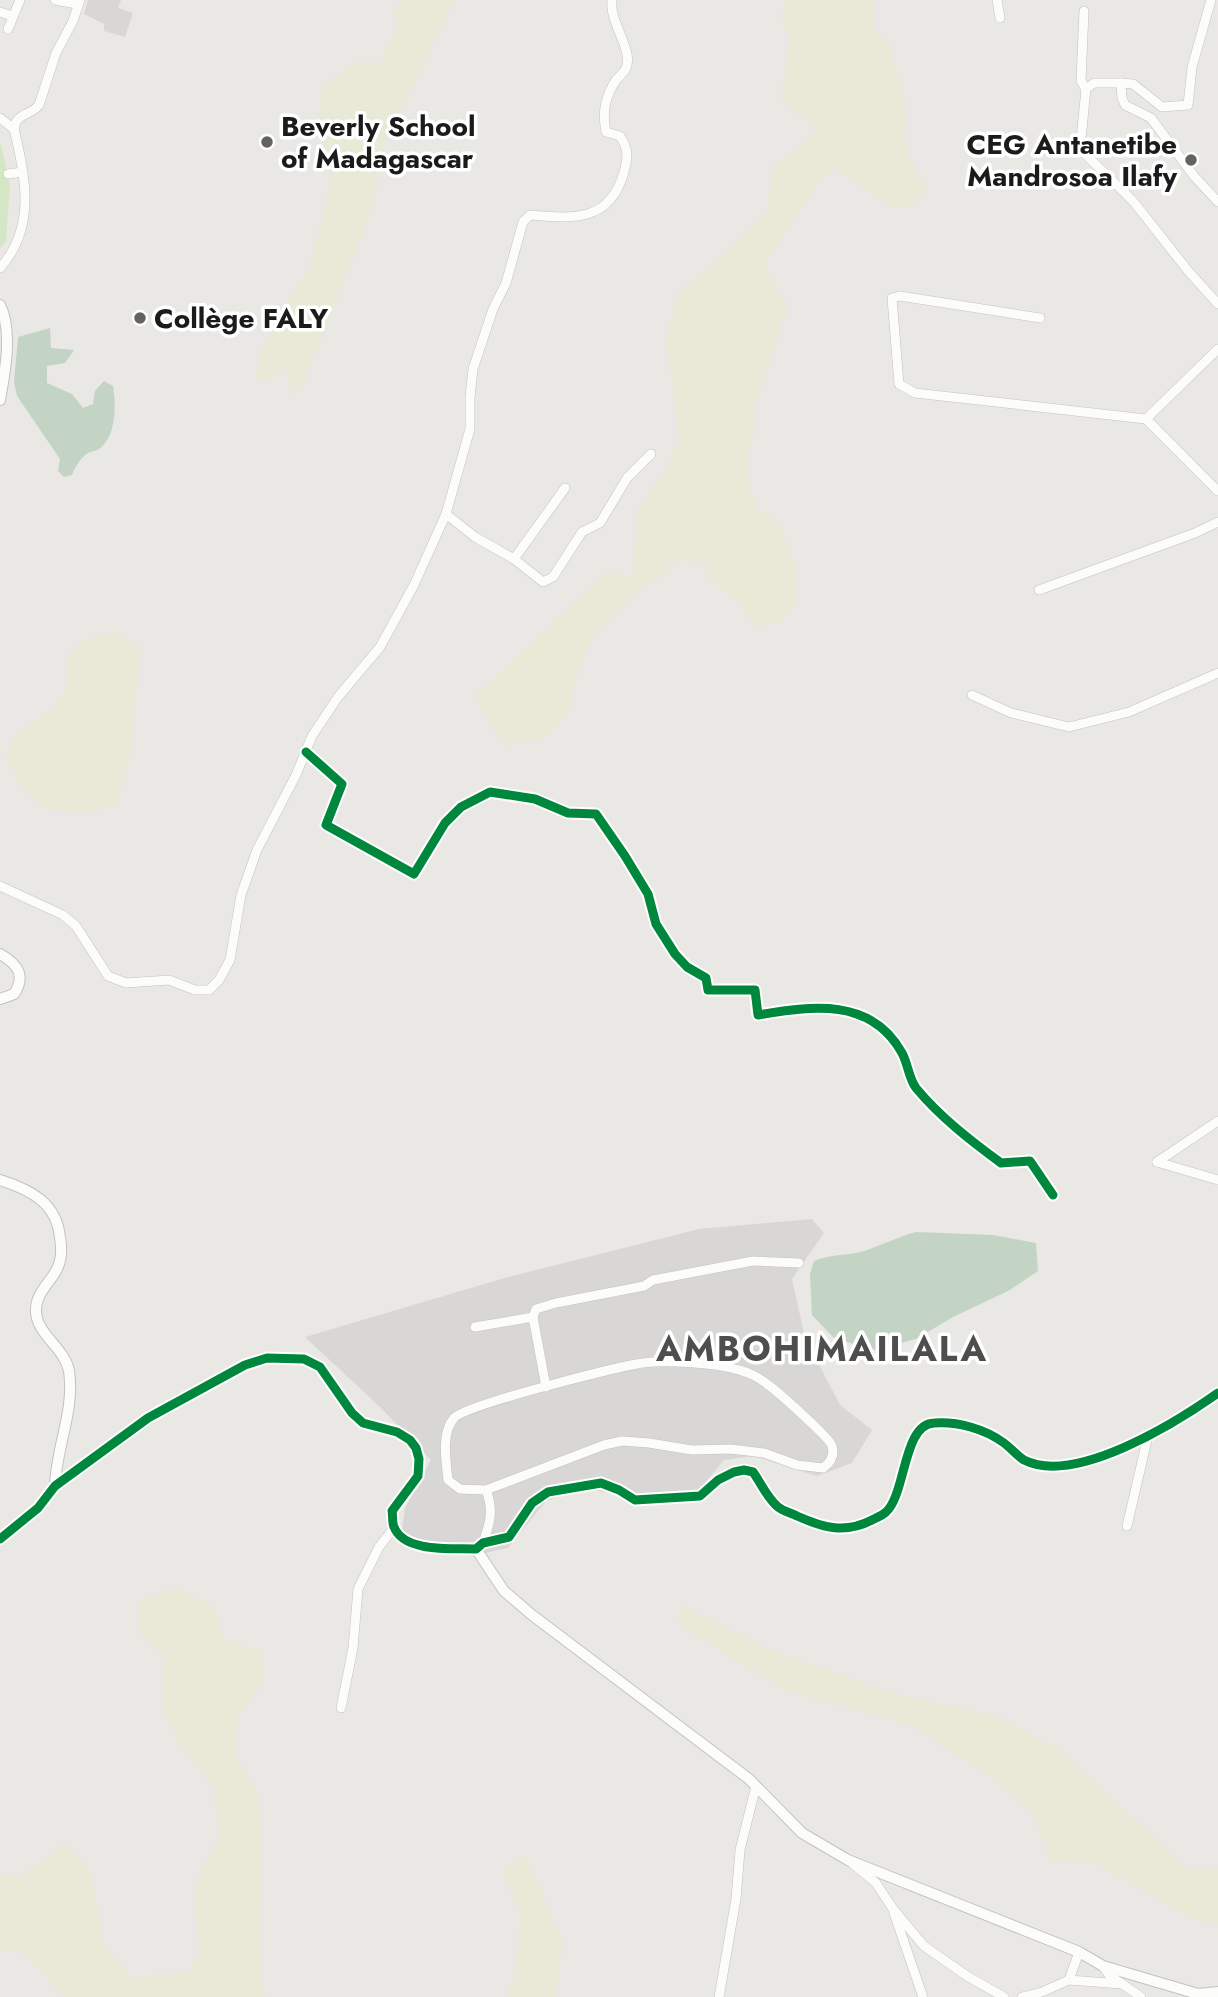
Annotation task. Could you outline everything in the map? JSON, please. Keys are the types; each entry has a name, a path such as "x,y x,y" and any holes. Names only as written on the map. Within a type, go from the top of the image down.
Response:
{"street":[{"path":"8,29 20,0"},
{"path":"13,129 18,118 34,111 39,105 56,52 73,21 78,2 55,0"},
{"path":"0,886 63,915 76,926 107,976 126,984 169,980 195,990 209,990 219,980 230,960 241,895 257,850 296,775 312,736 338,697 380,647 414,585 446,514 470,429 473,369 493,309 506,283 523,222 530,215 572,217 594,214 619,190 628,148 620,136 606,132 603,112 607,95 626,68 627,52 611,12 612,0"},
{"path":"997,0 1000,18"},
{"path":"1086,89 1094,83 1133,84 1162,107 1188,105 1194,55 1211,0"},
{"path":"1084,11 1081,81 1086,89 1080,149 1133,201 1218,304"},
{"path":"0,12 12,16"},
{"path":"1121,83 1125,105 1151,118 1194,176 1218,202"},
{"path":"0,118 13,129 23,172 23,231 15,248 0,268"},
{"path":"8,174 23,172"},
{"path":"1040,317 900,296 892,298 899,384 915,393 1146,419 1218,491"},
{"path":"0,305 5,315 6,329 0,400"},
{"path":"1146,419 1218,349"},
{"path":"446,514 475,537 514,559 542,582 553,577 582,532 600,523 627,478 650,454"},
{"path":"514,559 565,488"},
{"path":"1039,590 1195,533 1218,522"},
{"path":"972,695 1011,713 1069,727 1129,712 1218,673"},
{"path":"0,954 19,970 21,979 14,995 0,999"},
{"path":"1218,1121 1157,1162 1218,1180"},
{"path":"0,1180 42,1199 55,1216 60,1232 61,1258 36,1307 39,1323 62,1355 69,1371 70,1402 55,1467 55,1486"},
{"path":"545,1387 533,1317 536,1309 644,1286 653,1280 753,1261 799,1263"},
{"path":"475,1327 533,1317"},
{"path":"0,1539 33,1513 55,1486 149,1418 244,1365 267,1358 304,1359 320,1367 352,1413 363,1423 397,1432 410,1440 419,1459 418,1476 392,1511 394,1528 405,1540 416,1546 479,1546 509,1537 532,1503 548,1492 601,1482 635,1500 700,1496 718,1480 744,1470 753,1472 779,1507 811,1522 836,1529 858,1527 887,1512 901,1481 914,1438 919,1430 930,1422 965,1425 1003,1441 1024,1460 1046,1466 1074,1465 1138,1442 1218,1393"},
{"path":"643,1363 696,1364 739,1370 767,1383 832,1443 833,1453 829,1464 823,1468 797,1465 764,1452 692,1450 622,1441 604,1445 486,1490 460,1489 447,1480 446,1433 455,1416 474,1407 643,1363"},
{"path":"1127,1526 1148,1436"},
{"path":"479,1546 492,1514 492,1504 486,1490"},
{"path":"341,1708 352,1648 358,1589 379,1547 394,1528"},
{"path":"479,1546 504,1591 756,1786 802,1833 848,1860 1079,1952 1103,1966 1198,1994 1218,1992"},
{"path":"719,1997 736,1899 740,1850 756,1786"},
{"path":"848,1860 876,1883 923,1946 1004,1997"},
{"path":"893,1909 923,1997"},
{"path":"1069,1980 1079,1952"},
{"path":"1103,1966 1109,1975 1141,1997"},
{"path":"1022,1997 1042,1992 1069,1980 1122,1984"}],"shaded area":[{"path":"88,0 121,0 118,8 133,13 125,37 104,31 104,24 84,14"},
{"path":"812,1219 824,1233 792,1279 805,1338 840,1405 872,1430 852,1463 817,1476 754,1456 724,1460 694,1496 656,1499 583,1489 546,1501 508,1548 471,1556 422,1544 402,1530 405,1508 431,1460 382,1409 305,1337 508,1277 699,1229"}],"green space":[{"path":"402,0 454,0 381,151 375,200 303,386 289,397 288,372 279,370 270,381 255,376 260,352 285,304 309,271 331,176 328,153 319,132 321,89 357,61 380,65 398,24 392,12"},
{"path":"784,0 873,0 873,26 890,45 907,109 904,138 926,190 911,208 893,208 836,169 821,180 764,264 788,306 753,413 755,420 746,477 759,512 779,521 798,572 796,599 779,623 754,626 738,602 718,584 705,578 707,563 688,560 671,562 667,574 640,589 593,636 578,671 569,712 545,738 503,746 472,692 488,685 606,571 632,578 639,506 666,471 679,436 666,339 678,292 725,254 766,213 774,164 798,150 816,129 781,100 790,38 782,21"},
{"path":"0,142 10,185 6,242 0,248"},
{"path":"50,328 51,348 74,350 65,363 47,366 47,383 72,394 83,408 93,404 95,391 104,381 113,386 114,393 114,419 105,443 83,457 72,475 64,477 58,471 60,459 17,396 14,382 18,337"},
{"path":"115,632 140,647 131,752 118,805 89,812 45,809 21,785 5,758 15,734 50,712 68,690 68,656 84,640"},
{"path":"916,1232 993,1235 1036,1243 1038,1271 1008,1291 953,1317 916,1339 874,1350 834,1338 812,1315 810,1274 814,1261 864,1251"},
{"path":"178,1586 215,1609 222,1639 264,1651 262,1683 237,1720 235,1754 259,1797 262,1856 259,1929 262,1985 266,1997 64,1997 24,1953 0,1951 0,1875 20,1876 65,1844 92,1873 104,1944 131,1977 187,1973 200,1955 193,1887 220,1835 212,1785 181,1747 164,1712 163,1656 139,1635 140,1600"},
{"path":"681,1605 776,1652 899,1695 997,1716 1062,1752 1188,1869 1218,1870 1218,1924 1196,1921 1094,1863 1050,1861 1033,1813 993,1779 911,1725 789,1692 678,1625"},
{"path":"526,1856 562,1940 557,1997 506,1997 515,1970 521,1915 502,1871"}],"cycle path":[{"path":"306,752 342,784 326,825 414,874 445,823 461,807 490,792 535,799 568,813 596,814 648,894 656,924 675,954 687,967 706,978 708,990 755,990 758,1015 819,1008 857,1014 874,1022 889,1035 902,1053 914,1084 935,1109 1001,1163 1030,1161 1053,1195"},
{"path":"0,1539 38,1508 55,1486 148,1418 245,1365 267,1358 304,1359 320,1367 352,1413 363,1423 397,1432 410,1440 419,1459 418,1476 392,1511 393,1525 399,1535 408,1541 443,1548 476,1549 483,1543 509,1537 532,1503 548,1492 601,1483 635,1500 700,1496 718,1480 744,1470 753,1472 782,1510 825,1526 853,1527 881,1515 893,1503 910,1447 924,1426 952,1423 970,1427 996,1438 1024,1460 1045,1466 1070,1465 1097,1458 1152,1434 1218,1393"}],"place":[{"name":"Beverly School of Madagascar","path":"267,142"},
{"name":"CEG Antanetibe Mandrosoa Ilafy","path":"1191,160"},
{"name":"Collège FALY","path":"140,318"}],"district":[{"name":"AMBOHIMAILALA","path":"822,1349"}]}
